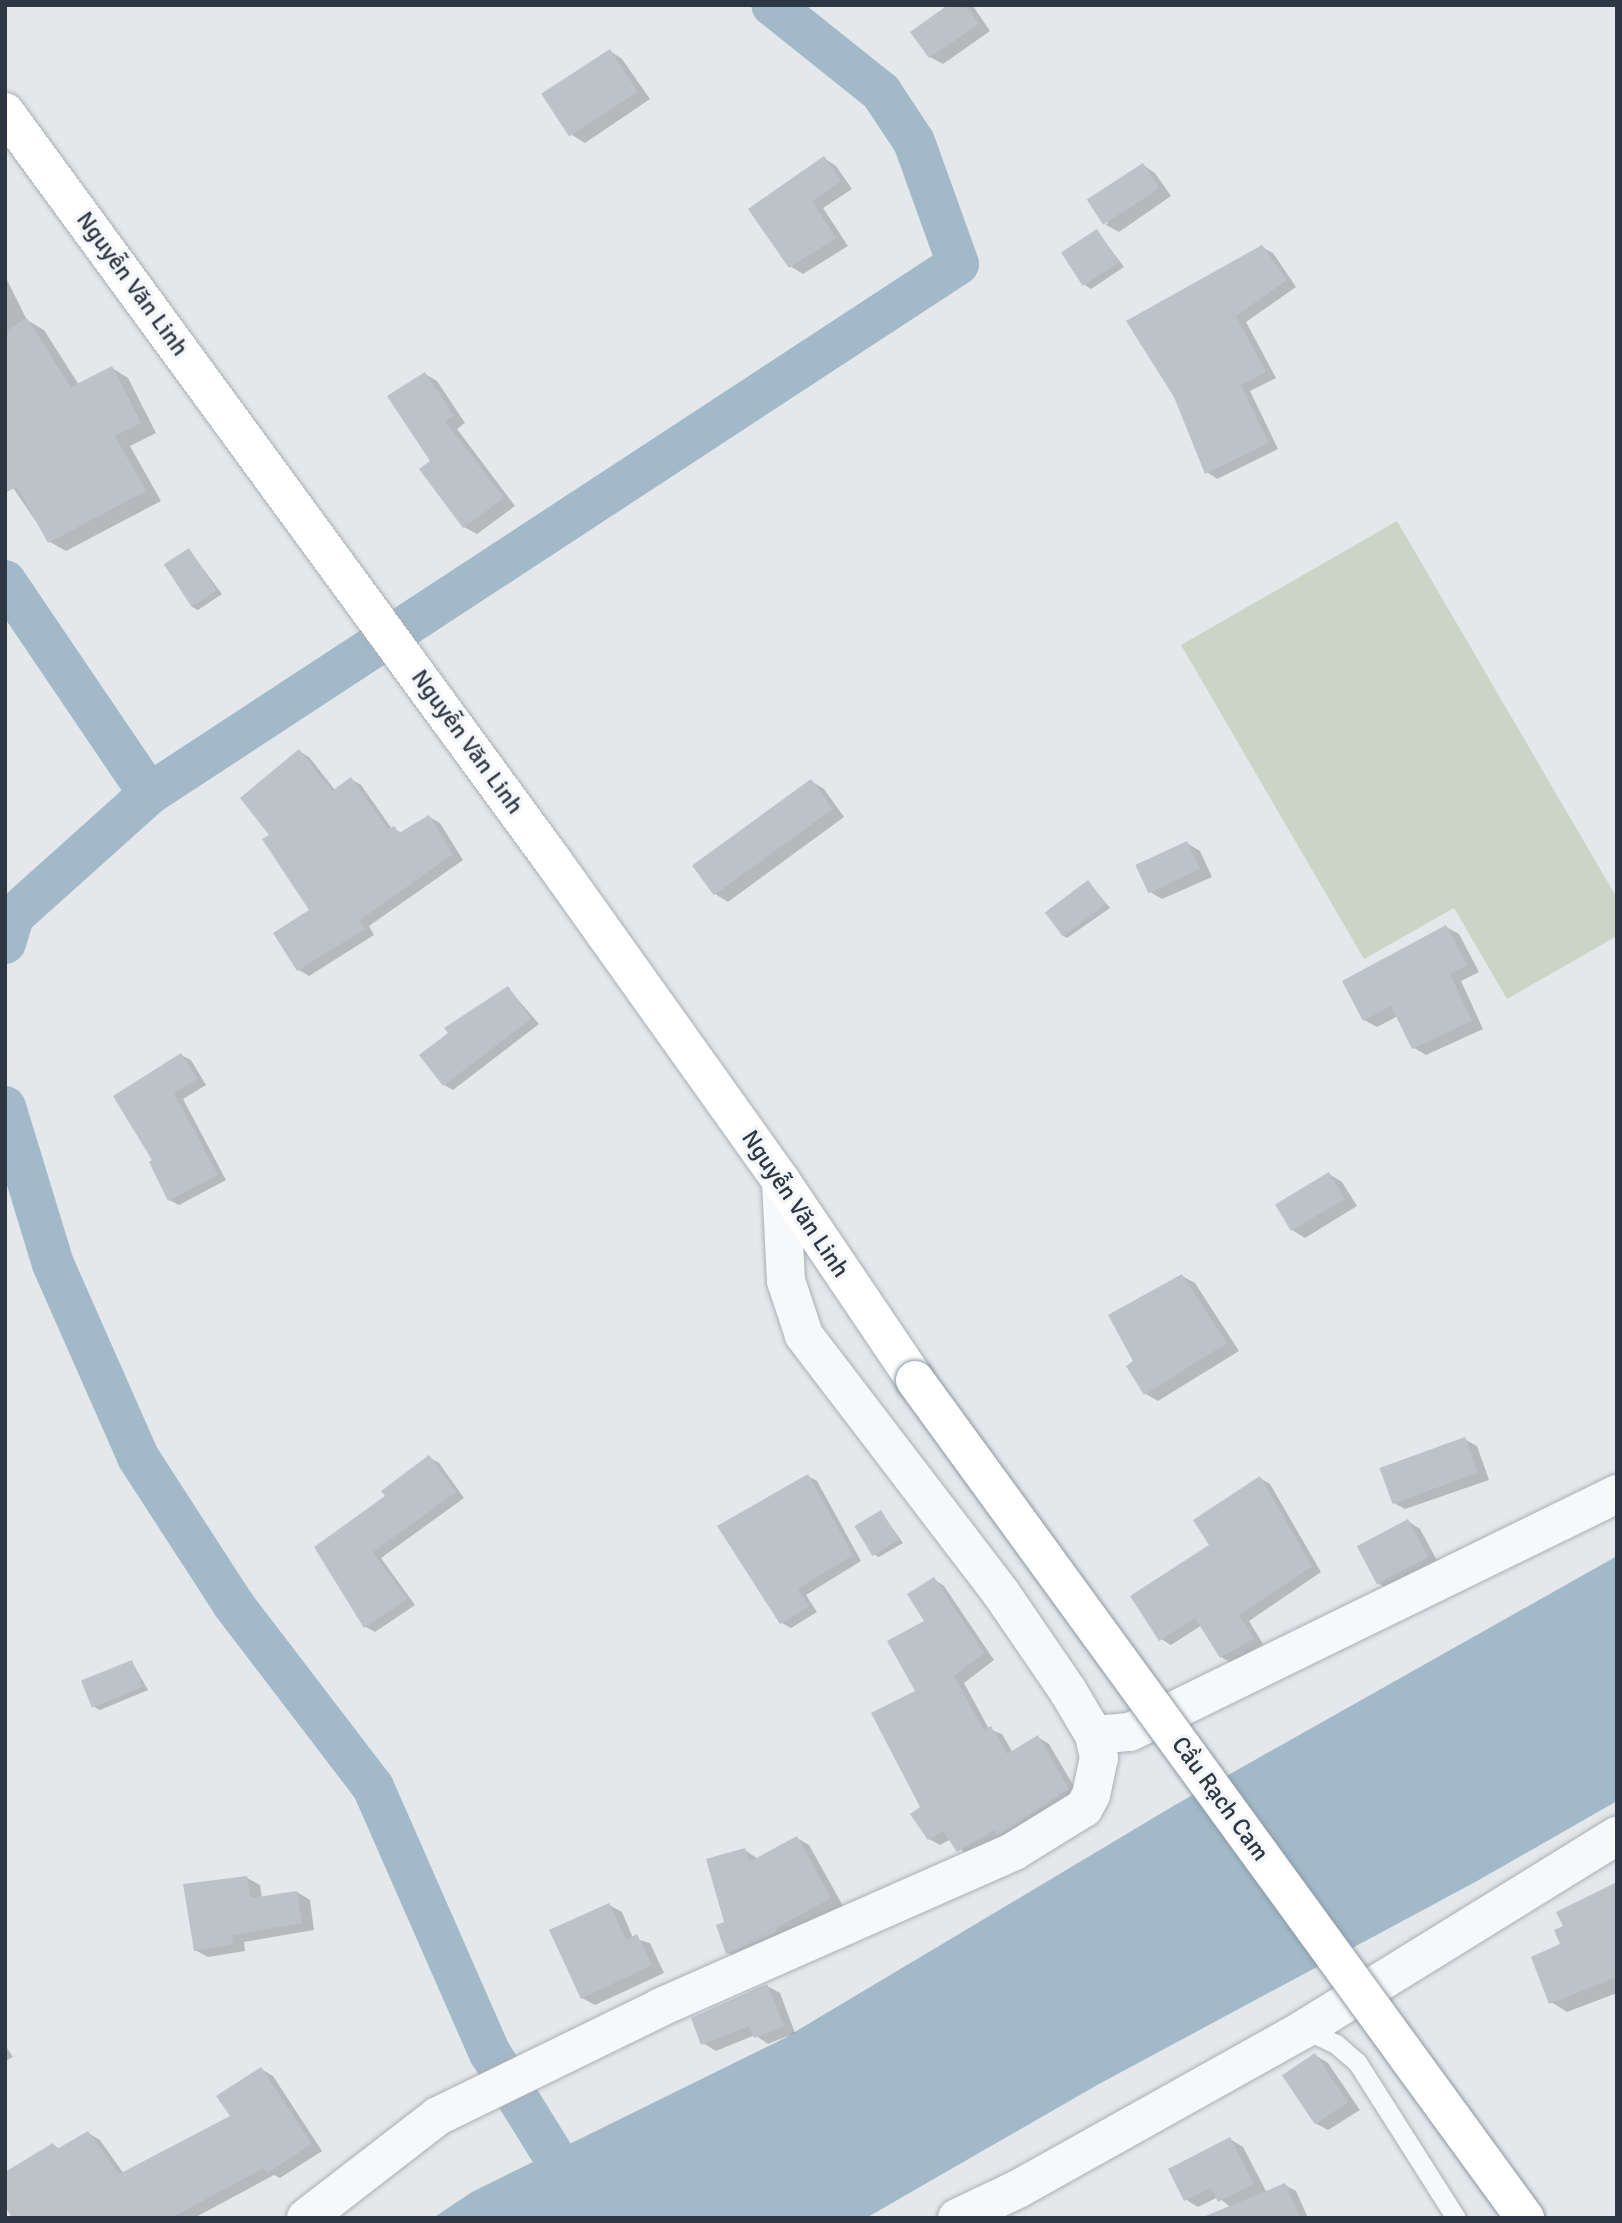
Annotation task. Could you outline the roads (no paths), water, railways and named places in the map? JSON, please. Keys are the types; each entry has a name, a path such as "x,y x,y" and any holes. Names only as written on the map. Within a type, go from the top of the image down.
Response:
{"highway":[{"name":"Nguyễn Văn Linh","path":"5,112 553,861 781,1181 915,1380"},
{"name":"Cầu Rạch Cam","path":"915,1380 1525,2218"}],"street":[{"path":"306,2218 438,2116 562,2056 1014,1852 1084,1808 1091,1795 1099,1758 1094,1735 1001,1593 804,1335 786,1281 781,1181"},
{"path":"1094,1735 1130,1732 1617,1494"},
{"path":"957,2218 1018,2189 1304,2029 1617,1836"}],"lane":[{"path":"1304,2029 1336,2044 1357,2062 1456,2218"}],"water":[{"path":"1617,1556 1617,1801 1477,1881 1099,2084 866,2218 433,2218 472,2192 783,2039 1175,1805"}],"waterway":[{"path":"5,943 13,916 149,794 958,264 914,142 881,92 772,5"},
{"path":"5,581 149,794"},
{"path":"5,1107 53,1264 138,1457 233,1604 373,1787 490,2053 592,2218"}]}
